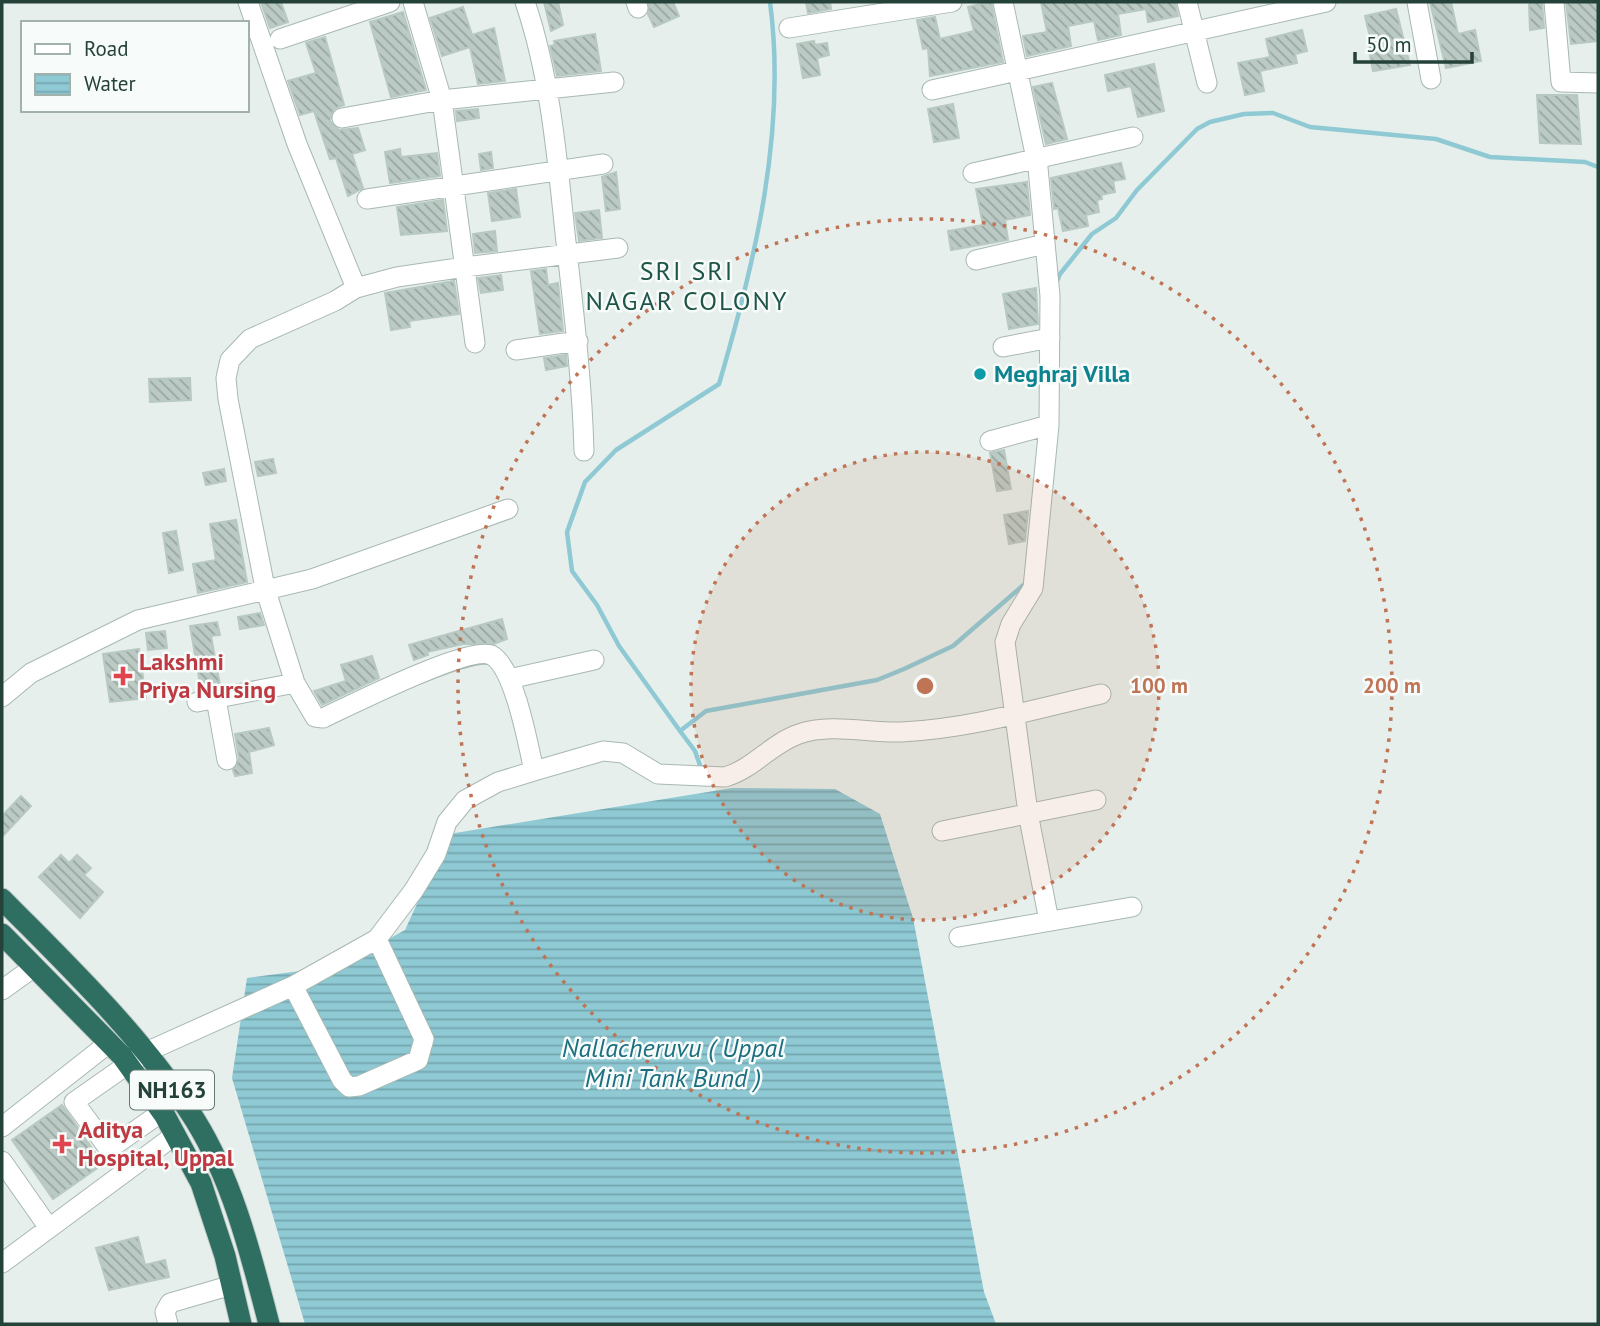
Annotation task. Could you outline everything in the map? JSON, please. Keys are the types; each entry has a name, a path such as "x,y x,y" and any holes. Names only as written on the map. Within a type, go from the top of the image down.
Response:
{"highway":[{"name":"NH163","path":"2,900 91,989 136,1058 201,1183 241,1324"},
{"name":"NH163","path":"2,934 109,1043 136,1058 195,1120 228,1185 269,1324"}],"street":[{"path":"248,2 298,144 356,288"},
{"path":"280,39 390,2"},
{"path":"413,2 442,100 475,343"},
{"path":"524,2 537,39 559,172 578,341 584,451"},
{"path":"789,28 952,2"},
{"path":"1003,2 1036,158 1045,244 1050,338 1049,425 1032,588 1011,624 1005,642 1028,813 1049,922"},
{"path":"1186,2 1207,83"},
{"path":"932,90 1325,2"},
{"path":"1417,2 1431,79"},
{"path":"1554,2 1561,82 1598,83"},
{"path":"342,118 442,100 614,82"},
{"path":"973,173 1133,137"},
{"path":"367,199 603,164"},
{"path":"976,260 1045,244"},
{"path":"534,771 509,679 494,656 479,652 438,666 323,718 315,717 295,683 265,588 228,399 227,370 230,360 250,339 335,301 356,288 397,277 618,248"},
{"path":"1003,348 1050,338"},
{"path":"516,350 578,341"},
{"path":"990,440 1049,425"},
{"path":"2,697 31,673 138,620 344,569 508,509"},
{"path":"509,679 594,660"},
{"path":"227,760 207,700 295,683"},
{"path":"162,1112 108,1149 74,1102 136,1058 293,986 377,939 414,890 436,854 447,822 465,800 498,782 603,751 623,753 666,775 712,777 736,774 779,744 800,734 820,730 901,732 1013,714 1101,694"},
{"path":"942,831 1096,800"},
{"path":"959,937 1132,907"},
{"path":"293,986 342,1080 349,1087 359,1086 418,1060 424,1040 377,939"},
{"path":"2,990 34,967"},
{"path":"2,1127 109,1043"},
{"path":"2,1263 175,1135"},
{"path":"2,1161 50,1228"},
{"path":"168,1324 165,1312 170,1303 232,1285"}],"water":[{"name":"Nallacheruvu ( Uppal Mini Tank Bund )","path":"732,788 835,789 880,814 913,918 984,1292 996,1324 305,1324 232,1078 247,978 339,966 405,930 449,834"}],"building":[{"path":"261,2 281,2 288,22 270,28"},
{"path":"544,2 558,2 563,25 551,31"},
{"path":"649,2 673,2 679,16 654,27 648,14"},
{"path":"806,2 830,2 831,9 808,13"},
{"path":"991,2 1003,62 930,76 928,48 923,49 917,20 935,17 940,39 974,31 968,7"},
{"path":"1041,2 1175,2 1178,16 1148,22 1146,9 1118,14 1121,35 1098,40 1094,21 1068,26 1071,46 1027,56 1023,36 1047,32"},
{"path":"1430,2 1451,2 1458,34 1475,30 1481,61 1446,68"},
{"path":"1531,2 1542,2 1544,28 1530,30"},
{"path":"1566,2 1598,2 1598,41 1571,44"},
{"path":"463,7 472,35 494,28 505,81 478,84 470,47 442,56 430,18"},
{"path":"1396,9 1410,65 1373,71 1368,46 1372,46 1365,16"},
{"path":"403,12 426,90 391,97 370,22"},
{"path":"1302,30 1307,51 1295,54 1297,63 1260,71 1264,91 1245,95 1238,63 1270,57 1266,39"},
{"path":"595,34 601,71 557,76 550,46 555,45 554,41"},
{"path":"325,37 344,105 334,109 330,121 339,130 358,128 365,150 352,154 363,188 348,196 336,158 330,159 314,111 300,115 288,81 316,73 306,43"},
{"path":"814,41 815,45 827,43 829,55 817,58 820,75 803,78 797,44"},
{"path":"1154,64 1164,111 1138,117 1131,86 1108,91 1105,75"},
{"path":"1052,83 1067,139 1046,144 1033,87"},
{"path":"1537,95 1577,95 1581,144 1540,143"},
{"path":"953,104 959,138 934,142 928,109"},
{"path":"478,109 479,118 457,121 456,111"},
{"path":"400,149 401,157 437,153 440,176 390,183 385,152"},
{"path":"491,152 493,168 481,170 479,154"},
{"path":"1121,163 1125,179 1113,181 1115,192 1101,195 1102,199 1097,200 1099,212 1086,215 1088,226 1063,231 1058,208 1054,209 1051,178"},
{"path":"616,172 620,209 606,211 602,177"},
{"path":"1027,182 1030,215 1005,220 1008,240 951,250 948,231 983,225 976,189"},
{"path":"516,189 520,217 492,221 488,193"},
{"path":"443,200 447,231 401,235 397,207"},
{"path":"599,210 602,238 579,241 575,213"},
{"path":"495,231 497,251 475,253 473,234"},
{"path":"546,269 548,285 558,283 563,331 540,334 531,271"},
{"path":"501,275 503,290 481,293 478,278"},
{"path":"454,281 459,314 409,321 410,327 391,330 385,293"},
{"path":"1036,288 1038,324 1009,329 1003,294"},
{"path":"566,355 567,366 546,370 544,358"},
{"path":"190,378 191,400 150,402 149,379"},
{"path":"1004,450 1011,489 997,491 990,453"},
{"path":"273,459 276,473 258,476 255,462"},
{"path":"224,469 226,481 206,485 203,473"},
{"path":"1028,511 1025,541 1009,544 1004,515"},
{"path":"236,520 247,582 198,593 193,564 216,560 210,524"},
{"path":"176,531 183,570 169,573 163,533"},
{"path":"260,613 264,625 240,629 238,617"},
{"path":"502,619 507,639 494,644 463,644 427,652 428,655 414,660 409,645"},
{"path":"217,622 220,635 211,636 220,685 201,689 190,626"},
{"path":"165,631 167,648 148,650 146,633"},
{"path":"139,649 146,698 110,702 103,654"},
{"path":"372,656 379,678 322,705 314,691 346,681 341,665"},
{"path":"269,728 274,745 249,752 252,773 235,776 233,770 239,759 235,734"},
{"path":"21,796 31,806 2,837 2,816"},
{"path":"61,855 69,863 77,855 91,868 84,875 103,892 80,918 39,877"},
{"path":"62,1105 103,1164 53,1199 12,1140"},
{"path":"138,1237 145,1265 165,1260 169,1277 109,1290 96,1248"}],"waterway":[{"path":"680,731 619,646 597,605 572,571 567,532 585,482 616,450 719,384 745,291 771,147 774,50 770,2"},
{"path":"1056,284 1060,274 1092,234 1116,218 1137,190 1197,129 1210,122 1244,114 1273,113 1310,127 1436,139 1490,157 1585,162 1598,167"},
{"path":"702,771 695,751 680,731 706,711 877,680 953,646 1028,581"}],"place":[{"name":"Meghraj Villa","path":"980,374"},
{"name":"Lakshmi Priya Nursing","path":"123,676"},
{"name":"Aditya Hospital, Uppal","path":"62,1144"}],"district":[{"name":"SRI SRI NAGAR COLONY","path":"687,286"}]}
